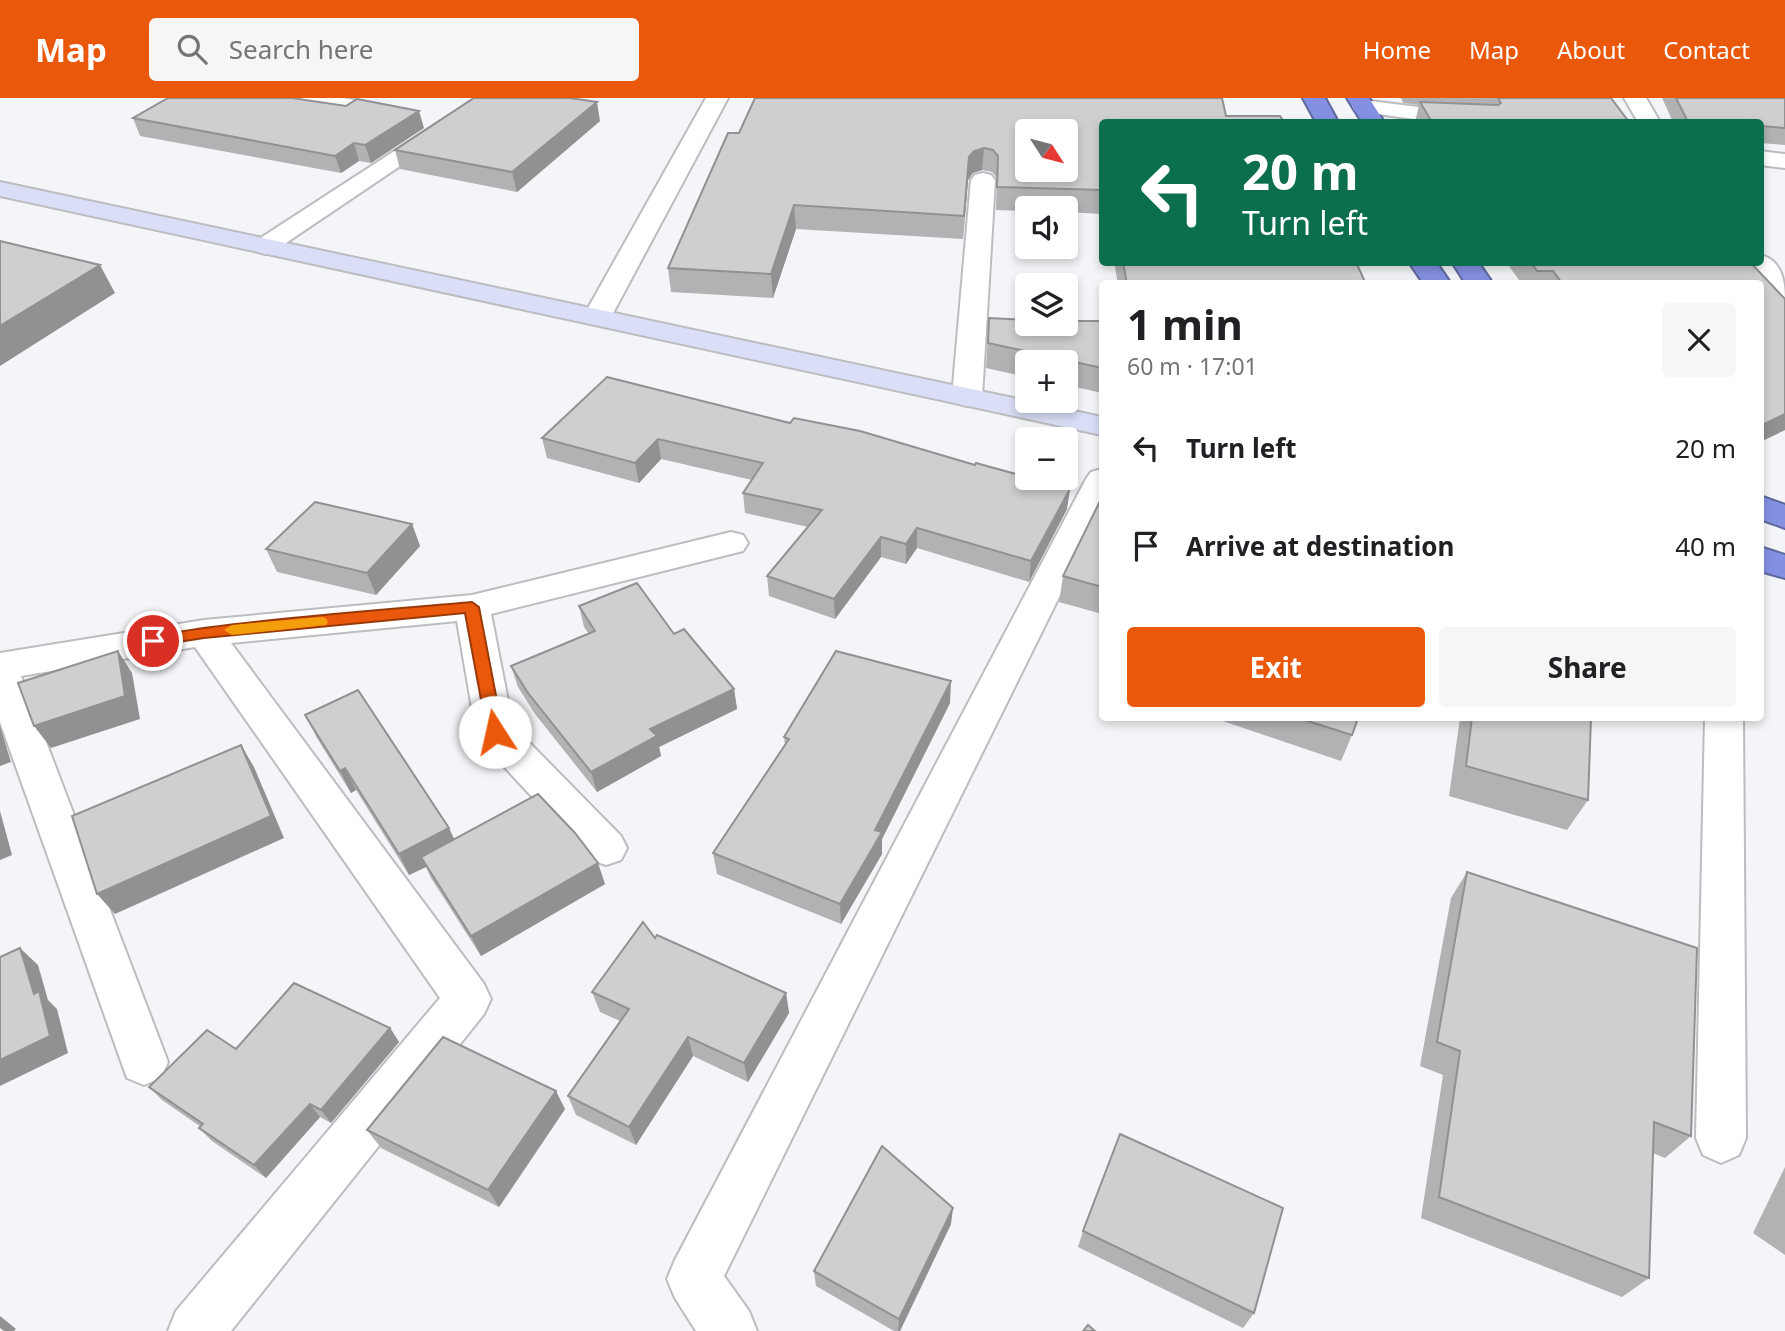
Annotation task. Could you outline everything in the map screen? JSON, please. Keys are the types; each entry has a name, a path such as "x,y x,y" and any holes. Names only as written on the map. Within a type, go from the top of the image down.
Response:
{"highway":[{"path":"1314,98 1325,119"},
{"path":"1764,508 1785,517"}],"main road":[{"path":"0,189 1099,425"}],"street":[{"path":"310,98 450,124"},
{"path":"265,246 490,98"},
{"path":"597,317 717,98"},
{"path":"1635,98 1647,119"},
{"path":"1365,109 1453,119"},
{"path":"1764,158 1785,161"},
{"path":"967,397 983,180"},
{"path":"1762,266 1785,294"},
{"path":"730,1331 694,1279 1099,485"},
{"path":"144,1062 0,667 204,633 472,607 731,543"},
{"path":"472,607 495,732 606,848"},
{"path":"196,1331 468,999 204,633"},
{"path":"1721,1138 1724,721"}],"building":[{"path":"168,98 292,98 346,106 357,99 419,111 365,145 354,143 335,156 133,118"},
{"path":"474,98 570,98 597,102 512,172 395,150"},
{"path":"755,98 1222,98 1226,116 1280,116 1282,119 1099,119 1099,190 997,187 998,156 993,150 984,148 974,151 969,157 964,216 794,205 771,274 668,268 728,133 739,133"},
{"path":"1498,98 1611,98 1627,119 1430,119 1420,102 1501,103"},
{"path":"1676,98 1785,98 1785,128 1764,126 1764,119 1686,119"},
{"path":"0,241 100,265 0,326"},
{"path":"1124,266 1358,266 1364,280 1126,280"},
{"path":"1534,266 1754,266 1785,299 1785,414 1764,424 1764,280 1560,280 1553,271 1537,271"},
{"path":"989,318 1015,319 1015,336 1078,336 1078,321 1099,321 1099,367 1078,363 1078,350 1020,350 988,343"},
{"path":"607,377 790,423 794,418 860,431 975,465 976,463 1015,474 1015,490 1069,490 1031,561 917,528 906,544 881,537 834,599 767,576 822,510 743,493 763,463 658,439 635,463 542,438"},
{"path":"315,502 412,524 367,573 266,549"},
{"path":"1099,503 1099,586 1063,576"},
{"path":"637,583 674,634 684,629 734,689 650,729 657,736 591,772 528,693 511,666 595,631 579,606"},
{"path":"118,651 125,696 34,726 18,683"},
{"path":"836,651 951,681 875,830 882,832 840,904 713,853 789,739 784,737"},
{"path":"358,690 449,828 399,854 345,768 340,771 305,715"},
{"path":"1308,721 1357,721 1352,735"},
{"path":"1472,721 1591,721 1588,800 1466,766"},
{"path":"241,745 271,816 97,894 72,816"},
{"path":"538,794 575,833 598,863 471,936 421,857"},
{"path":"1467,872 1697,948 1691,1136 1654,1122 1649,1278 1439,1197 1460,1051 1437,1042"},
{"path":"643,922 655,938 657,935 786,993 744,1063 688,1037 629,1127 568,1096 629,1009 592,992"},
{"path":"20,948 34,994 39,991 50,1036 0,1060 0,957"},
{"path":"294,983 390,1028 321,1110 310,1104 254,1165 199,1128 203,1124 149,1087 207,1030 236,1049"},
{"path":"443,1037 556,1091 488,1190 367,1130"},
{"path":"1120,1134 1283,1208 1254,1313 1083,1231"},
{"path":"882,1146 953,1208 899,1319 814,1271"},
{"path":"1088,1325 1095,1331 1083,1331"}],"slow traffic":[{"path":"232,630 321,622"}],"route":[{"path":"153,641 204,633 472,607 495,732"}]}
